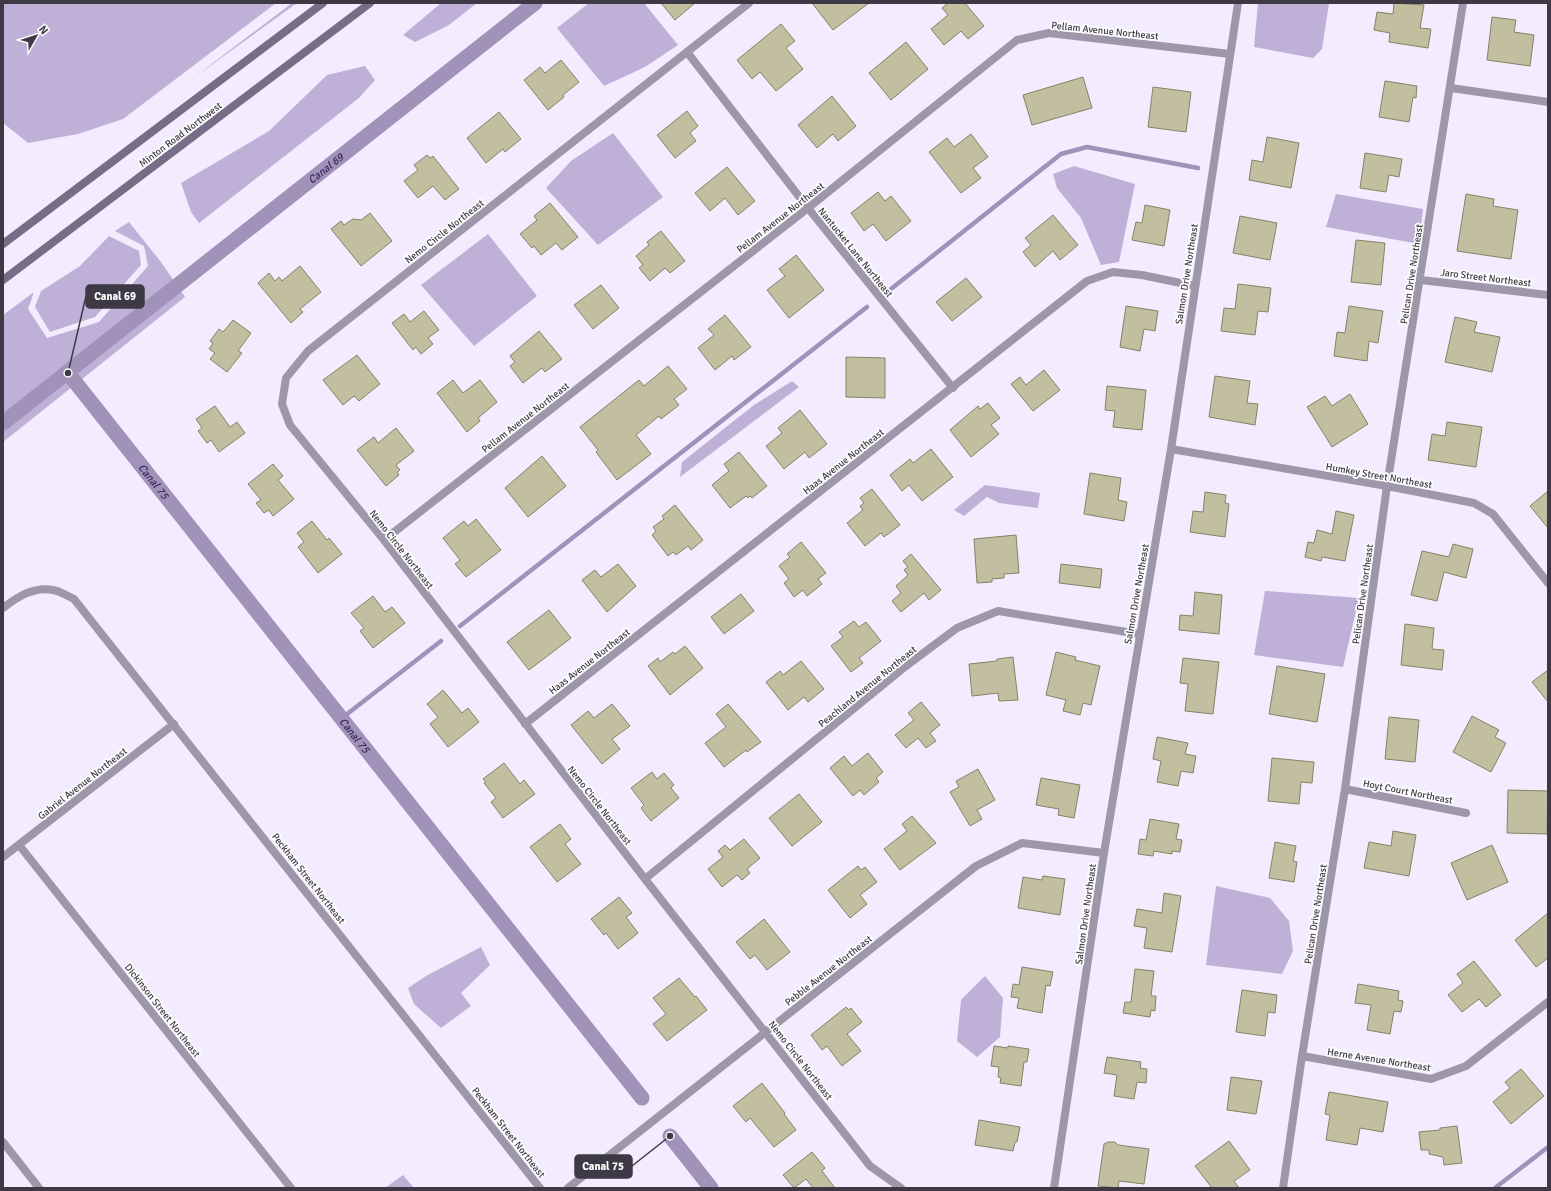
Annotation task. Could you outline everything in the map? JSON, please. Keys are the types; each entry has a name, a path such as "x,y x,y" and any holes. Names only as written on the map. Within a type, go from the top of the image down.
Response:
{"main road":[{"name":"Minton Road Northwest","path":"3,244 323,3"},
{"name":"Minton Road Northwest","path":"3,280 370,3"}],"street":[{"name":"Nemo Circle Northeast","path":"749,3 308,351 286,378 282,404 290,425 384,540 645,879 870,1166 901,1188"},
{"name":"Salmon Drive Northeast","path":"1054,1188 1104,854 1139,634 1171,449 1238,3"},
{"name":"Pelican Drive Northeast","path":"1283,1188 1302,1056 1345,789 1387,486 1421,280 1463,3"},
{"name":"Pellam Avenue Northeast","path":"384,540 808,208 1017,40 1049,33 1230,54"},
{"name":"Nantucket Lane Northeast","path":"687,52 808,208 953,388"},
{"path":"1451,88 1548,102"},
{"name":"Haas Avenue Northeast","path":"525,724 1087,281 1113,272 1142,275 1195,286"},
{"name":"Jaro Street Northeast","path":"1421,280 1548,295"},
{"name":"Humkey Street Northeast","path":"1171,449 1387,486 1474,503 1493,514 1548,583"},
{"name":"Peckham Street Northeast","path":"3,608 13,600 31,591 53,590 74,599 540,1188"},
{"name":"Peachland Avenue Northeast","path":"645,879 906,666 957,628 998,611 1139,634"},
{"name":"Gabriel Avenue Northeast","path":"3,857 174,724"},
{"name":"Hoyt Court Northeast","path":"1345,789 1466,813"},
{"name":"Pebble Avenue Northeast","path":"568,1188 976,866 1022,842 1104,854"},
{"name":"Dickinson Street Northeast","path":"20,844 291,1188"},
{"name":"Herne Avenue Northeast","path":"1302,1056 1431,1079 1466,1066 1548,1002"},
{"path":"3,1142 39,1188"}],"shaded area":[{"path":"3,3 276,3 123,119 78,134 28,143 3,123"},
{"path":"292,3 297,3 192,79"},
{"path":"441,3 477,3 449,25 415,42 403,35"},
{"path":"589,3 644,3 678,45 645,67 604,86 557,28"},
{"path":"1258,3 1329,3 1322,49 1313,58 1254,47"},
{"path":"365,66 375,80 359,98 199,223 191,212 181,183 269,131 327,75"},
{"path":"613,133 663,197 598,245 546,188 571,161"},
{"path":"1074,166 1135,184 1119,262 1101,265 1081,218 1057,188 1053,174"},
{"path":"1336,194 1423,209 1419,244 1326,227"},
{"path":"129,222 161,262 185,297 3,442 3,315 34,292 28,309 47,338 99,322 148,266 144,246 115,231"},
{"path":"488,234 537,296 474,346 421,285"},
{"path":"109,236 139,251 141,265 95,317 50,332 35,307 41,291 80,266"},
{"path":"792,381 799,387 680,477 682,462 754,405"},
{"path":"985,485 1040,493 1038,508 999,503 987,497 964,516 954,510"},
{"path":"1265,591 1359,598 1343,667 1254,655"},
{"path":"1216,886 1270,898 1289,921 1293,951 1282,974 1206,965"},
{"path":"481,947 490,965 461,993 471,1006 441,1028 414,1004 408,988 426,976"},
{"path":"985,976 1003,998 1000,1037 977,1057 957,1041 961,1000"},
{"path":"403,1175 414,1188 385,1188"}],"building":[{"path":"661,3 695,3 675,20"},
{"path":"812,3 869,3 833,30"},
{"path":"948,3 965,3 984,26 968,39 961,31 944,45 931,29 948,15 942,8"},
{"path":"1394,3 1424,5 1420,28 1431,29 1428,48 1389,42 1390,33 1374,30 1377,12 1393,14"},
{"path":"1492,17 1516,20 1514,32 1534,35 1530,66 1487,60"},
{"path":"781,24 795,41 786,48 803,69 776,91 760,72 752,79 737,60"},
{"path":"906,42 928,69 891,100 869,73"},
{"path":"561,60 579,82 548,110 524,80 540,67 545,73"},
{"path":"1083,77 1092,108 1032,125 1023,95"},
{"path":"1385,81 1417,86 1416,98 1413,97 1409,122 1379,117"},
{"path":"1153,87 1191,92 1186,132 1148,127"},
{"path":"832,96 856,126 838,141 833,134 817,148 798,125"},
{"path":"687,111 698,126 690,133 696,141 675,158 657,135"},
{"path":"499,112 521,139 505,152 503,149 486,163 467,138"},
{"path":"971,134 988,157 973,168 981,178 961,193 929,152 947,138 954,147"},
{"path":"1267,137 1299,143 1291,188 1249,180 1252,160 1263,162"},
{"path":"1365,153 1402,159 1399,177 1389,175 1386,192 1360,188"},
{"path":"427,155 430,158 433,156 459,189 445,200 433,186 418,198 404,181 418,170 414,165"},
{"path":"727,167 755,201 738,215 725,198 710,211 695,193"},
{"path":"878,192 885,201 891,196 911,221 886,241 873,224 864,231 851,213"},
{"path":"1466,194 1494,199 1493,206 1518,210 1511,259 1457,251"},
{"path":"550,203 578,237 562,250 556,243 541,255 534,246 532,248 520,234 537,220 534,216"},
{"path":"1145,205 1170,210 1164,246 1132,240 1136,222 1142,223"},
{"path":"370,213 392,241 361,266 331,229 341,221 344,225 353,219 361,220"},
{"path":"1053,215 1078,245 1060,260 1053,251 1035,267 1023,252 1031,245 1025,238"},
{"path":"1240,216 1277,223 1270,260 1233,253"},
{"path":"661,231 685,261 670,273 665,268 650,281 639,268 643,265 636,256 649,245 647,242"},
{"path":"1356,240 1385,243 1381,285 1351,282"},
{"path":"796,255 824,290 789,318 767,290 785,276 779,269"},
{"path":"300,266 321,292 300,309 303,312 291,323 258,283 269,273 275,281 279,277 282,281"},
{"path":"966,278 982,297 952,321 936,302"},
{"path":"1238,284 1271,288 1268,312 1258,311 1255,335 1221,331 1224,308 1235,309"},
{"path":"601,285 619,308 593,329 574,305"},
{"path":"1126,306 1158,311 1155,331 1144,329 1140,351 1120,347"},
{"path":"1349,306 1383,311 1378,343 1369,341 1367,361 1334,356 1337,332 1345,333"},
{"path":"424,311 439,330 428,338 433,344 421,354 416,347 413,350 392,323 404,314 410,322"},
{"path":"725,315 751,347 734,360 732,356 715,370 698,348 714,335 708,329"},
{"path":"1455,317 1477,322 1474,332 1500,337 1492,372 1445,362"},
{"path":"233,320 251,333 238,351 242,353 227,372 210,359 215,353 209,349 213,343 210,341 219,329 223,332"},
{"path":"539,331 562,359 545,372 542,368 523,383 510,366 515,362 510,356"},
{"path":"357,355 380,384 359,401 354,396 343,405 323,380"},
{"path":"846,357 885,358 885,398 846,397"},
{"path":"668,366 687,389 674,399 679,405 661,419 659,416 636,435 651,454 617,480 596,452 598,450 580,427 639,380 644,386"},
{"path":"1044,370 1060,390 1033,411 1011,384 1020,377 1026,385"},
{"path":"1215,376 1250,381 1247,403 1258,404 1255,425 1209,417"},
{"path":"453,380 463,393 480,380 497,402 478,418 480,421 467,432 437,393"},
{"path":"1107,386 1146,390 1142,430 1113,427 1115,411 1105,410"},
{"path":"1350,394 1368,424 1332,447 1307,407 1325,396 1332,406"},
{"path":"988,403 1000,418 991,425 999,434 971,457 950,430 978,406 980,409"},
{"path":"215,406 230,427 237,422 245,433 219,452 211,440 207,443 198,431 202,428 196,419"},
{"path":"800,410 827,444 809,458 805,452 784,469 766,446 782,433 778,428"},
{"path":"1447,422 1482,427 1476,467 1428,460 1432,434 1445,436"},
{"path":"396,428 414,451 396,465 400,470 397,472 399,475 386,486 357,450 374,437 378,443"},
{"path":"931,449 953,477 922,501 909,485 902,491 890,475 910,459 913,463"},
{"path":"739,452 767,486 752,498 750,496 748,498 746,496 730,508 712,485 729,471 724,464"},
{"path":"542,456 566,486 528,517 505,488"},
{"path":"273,464 283,476 278,480 294,499 273,516 269,510 264,513 256,503 261,500 248,484"},
{"path":"1090,473 1121,478 1118,500 1127,502 1124,521 1084,514"},
{"path":"872,489 900,525 884,537 881,533 865,546 847,523 863,510 860,506 864,503 860,498"},
{"path":"1548,491 1548,528 1530,506"},
{"path":"1205,492 1226,495 1225,503 1229,504 1225,537 1190,532 1193,511 1203,512"},
{"path":"675,505 703,540 691,550 688,546 676,555 673,552 668,556 652,535 656,531 653,527 664,519 662,516"},
{"path":"1336,511 1354,515 1345,561 1322,557 1321,561 1305,557 1308,542 1314,543 1317,530 1332,534"},
{"path":"476,519 501,550 466,577 455,564 460,560 443,538 464,521 468,526"},
{"path":"312,521 327,540 329,538 342,554 318,573 298,547 304,542 297,533"},
{"path":"1016,535 1019,573 1004,574 1004,578 992,579 992,582 977,583 974,539"},
{"path":"801,542 826,573 818,579 822,584 807,596 803,590 794,597 784,583 789,579 779,566 790,557 787,554"},
{"path":"1453,544 1473,549 1466,578 1444,572 1437,601 1411,595 1422,551 1449,557"},
{"path":"911,554 941,590 929,600 924,593 901,612 892,601 901,593 896,586 908,575 904,570 908,567 903,561"},
{"path":"618,564 636,586 607,612 582,580 595,570 601,577"},
{"path":"1061,564 1102,569 1100,588 1059,583"},
{"path":"1195,592 1222,595 1219,634 1179,630 1180,615 1193,616"},
{"path":"741,594 754,611 724,634 711,617"},
{"path":"373,596 385,612 392,607 405,623 373,648 360,631 364,628 351,613"},
{"path":"549,610 571,638 529,670 507,642"},
{"path":"854,621 859,627 866,622 881,641 859,658 863,663 851,672 831,646 843,637 839,632"},
{"path":"1405,624 1434,628 1432,649 1444,650 1442,670 1401,665"},
{"path":"685,646 703,668 670,695 648,666 658,658 660,662 673,652 675,654"},
{"path":"1056,652 1076,657 1075,660 1100,666 1091,705 1083,703 1080,715 1063,711 1066,700 1046,695"},
{"path":"1013,657 1018,700 999,701 998,693 972,696 969,664 997,661 997,659"},
{"path":"1183,658 1219,662 1213,714 1185,711 1188,684 1180,683"},
{"path":"801,661 824,689 808,702 804,697 788,710 766,682 780,671 783,675"},
{"path":"1277,666 1325,674 1317,722 1269,714"},
{"path":"1548,670 1548,702 1532,682"},
{"path":"443,690 462,713 468,708 479,722 448,747 430,724 438,717 427,704"},
{"path":"921,702 940,725 930,733 936,741 926,748 918,738 906,748 895,735 914,720 908,713"},
{"path":"612,704 630,726 612,739 620,749 602,764 571,725 588,711 594,718"},
{"path":"728,704 761,742 747,752 746,750 724,767 705,743 726,727 716,714"},
{"path":"1472,716 1499,730 1495,737 1506,743 1491,772 1453,752"},
{"path":"1389,717 1419,720 1415,762 1385,759"},
{"path":"1157,737 1188,743 1185,754 1196,756 1193,773 1181,771 1178,786 1157,782 1161,761 1153,759"},
{"path":"868,753 883,772 876,778 879,782 864,795 860,790 853,796 830,768 844,756 852,766"},
{"path":"1272,758 1314,762 1312,783 1301,782 1299,804 1268,801"},
{"path":"504,763 520,784 524,780 535,794 503,818 491,802 496,798 484,783 486,782 483,779"},
{"path":"978,769 995,800 977,810 982,819 970,826 950,792 959,787 956,781"},
{"path":"652,772 657,779 664,773 674,785 671,788 679,798 651,821 641,808 644,805 631,788"},
{"path":"1041,778 1080,785 1074,818 1058,815 1059,809 1036,805"},
{"path":"1508,790 1548,791 1547,834 1507,833"},
{"path":"799,794 822,822 792,846 769,818"},
{"path":"912,816 936,843 900,870 884,849 907,831 902,824"},
{"path":"1150,819 1179,824 1176,839 1182,840 1180,852 1172,851 1172,854 1154,851 1153,856 1138,854 1140,839 1146,840"},
{"path":"560,824 571,839 565,844 581,864 557,882 530,847"},
{"path":"1393,831 1416,835 1409,876 1364,868 1369,842 1391,846"},
{"path":"744,839 760,858 747,869 750,873 742,880 737,875 722,887 708,869 723,857 718,851 725,845 730,850"},
{"path":"1275,842 1296,846 1293,861 1297,862 1294,882 1269,878"},
{"path":"1492,845 1508,882 1467,900 1451,863"},
{"path":"858,866 861,870 865,867 877,882 860,895 867,904 850,918 828,890"},
{"path":"1043,876 1065,879 1060,915 1018,908 1023,877 1042,880"},
{"path":"1164,893 1181,896 1172,952 1144,948 1147,928 1134,926 1137,909 1162,913"},
{"path":"619,897 632,913 626,917 638,933 618,949 606,933 604,935 591,919"},
{"path":"1548,913 1548,958 1536,967 1515,940"},
{"path":"764,919 790,952 767,970 755,955 750,959 736,942"},
{"path":"1474,961 1501,995 1486,1007 1479,999 1462,1012 1448,995 1463,983 1457,974"},
{"path":"1022,967 1053,972 1050,986 1046,985 1042,1013 1017,1008 1019,998 1011,997 1013,984 1019,985"},
{"path":"1135,969 1154,971 1151,996 1156,996 1155,1011 1151,1010 1150,1017 1123,1013 1125,1002 1131,1002"},
{"path":"679,978 707,1010 667,1041 653,1024 666,1014 653,998"},
{"path":"1358,984 1399,991 1398,1000 1403,1001 1401,1012 1394,1011 1390,1034 1367,1030 1371,1005 1355,1003"},
{"path":"1242,990 1277,995 1275,1013 1268,1012 1265,1036 1236,1032"},
{"path":"846,1007 849,1010 851,1008 862,1022 847,1034 861,1051 842,1066 827,1046 822,1050 811,1035"},
{"path":"994,1046 1029,1049 1027,1062 1024,1062 1021,1086 1000,1083 1001,1078 998,1077 999,1067 991,1066"},
{"path":"1107,1057 1141,1062 1140,1068 1147,1069 1146,1083 1137,1082 1134,1099 1114,1096 1117,1075 1104,1073"},
{"path":"1521,1069 1544,1096 1511,1124 1493,1102 1510,1088 1505,1082"},
{"path":"1231,1077 1262,1081 1256,1114 1227,1110"},
{"path":"762,1083 796,1130 774,1147 750,1118 746,1122 733,1106"},
{"path":"1329,1092 1388,1102 1383,1132 1360,1128 1357,1145 1326,1140 1330,1115 1325,1114"},
{"path":"979,1120 1020,1127 1017,1142 1015,1142 1013,1151 975,1145"},
{"path":"1457,1126 1462,1163 1444,1165 1443,1157 1429,1154 1429,1150 1421,1150 1419,1132 1440,1130 1440,1128"},
{"path":"1229,1141 1250,1170 1234,1181 1239,1188 1212,1188 1195,1166"},
{"path":"1108,1142 1115,1142 1118,1145 1149,1149 1144,1184 1119,1181 1118,1188 1098,1186 1104,1144"},
{"path":"812,1152 825,1168 822,1171 835,1188 813,1188 806,1179 794,1188 783,1175"}],"waterway":[{"name":"Canal 69","path":"3,423 535,3"},
{"path":"891,289 1061,154 1087,147 1198,168"},
{"path":"460,626 867,307"},
{"name":"Canal 75","path":"68,373 642,1098"},
{"path":"342,718 441,641"},
{"name":"Canal 75","path":"670,1136 711,1188"},
{"path":"1495,1188 1548,1147"}],"place":[{"name":"Canal 69","path":"68,373"},
{"name":"Canal 75","path":"670,1136"}]}
